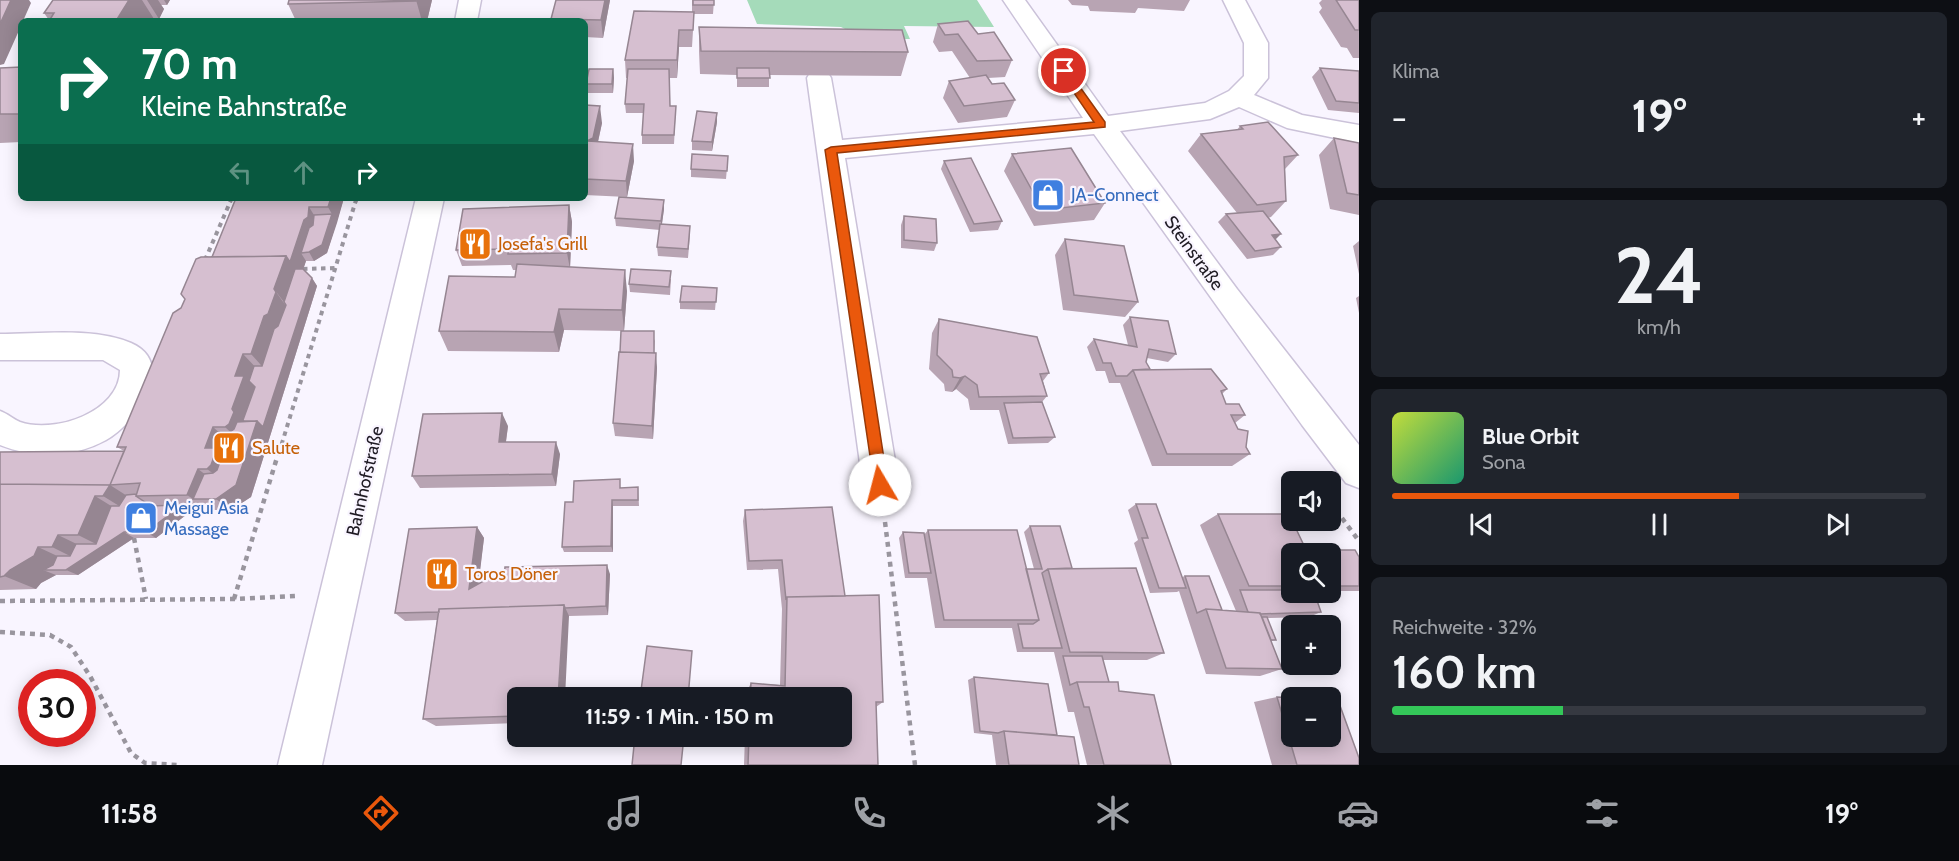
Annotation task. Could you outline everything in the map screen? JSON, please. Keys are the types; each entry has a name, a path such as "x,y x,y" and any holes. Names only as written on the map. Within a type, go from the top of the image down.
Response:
{"street":[{"path":"467,18 470,0"},
{"name":"Steinstraße","path":"1014,0 1101,125 1294,390 1359,472"},
{"path":"831,150 1101,125 1210,111 1238,97 1256,78 1256,43 1234,0"},
{"path":"819,78 880,485"},
{"path":"1238,97 1296,122 1359,135"},
{"name":"Bahnhofstraße","path":"300,765 429,201"},
{"path":"0,347 104,347 119,351 134,362 138,376 131,393 118,410 97,428 68,439 20,438 0,426"}],"path":[{"path":"201,269 231,201"},
{"path":"234,599 356,201"},
{"path":"303,269 336,268"},
{"path":"880,485 915,765"},
{"path":"1341,517 1359,541"},
{"path":"134,538 146,599"},
{"path":"0,601 234,599 339,594"},
{"path":"0,632 50,635 71,647 90,676 131,753 145,763 177,765"}],"green space":[{"path":"747,0 977,0 994,27 904,26 910,39 854,39 849,31 841,27 757,24"}],"building":[{"path":"0,0 11,0 0,24"},
{"path":"53,0 129,0 118,18 51,18 54,13 44,13"},
{"path":"289,0 416,0 416,1 288,4"},
{"path":"556,0 605,0 601,20 551,18"},
{"path":"693,0 714,0 714,5 693,5"},
{"path":"1336,0 1359,0 1359,30 1355,30"},
{"path":"634,11 694,12 693,30 679,30 677,60 625,60"},
{"path":"968,21 978,34 994,32 1012,60 977,61 958,34 945,35 938,24"},
{"path":"699,27 902,30 908,52 701,51"},
{"path":"18,67 18,114 0,114 0,68"},
{"path":"737,68 769,68 770,78 737,78"},
{"path":"1320,68 1359,71 1359,103 1336,101"},
{"path":"589,69 613,69 612,84 588,84"},
{"path":"628,69 669,69 670,106 676,106 674,135 642,135 644,104 625,104"},
{"path":"986,75 992,84 1004,83 1015,100 964,106 949,81"},
{"path":"588,105 600,106 593,138 588,140"},
{"path":"697,111 717,113 712,142 692,141"},
{"path":"1268,122 1298,155 1284,157 1286,201 1257,205 1201,134 1243,129 1240,126"},
{"path":"1334,138 1359,143 1359,195 1347,193"},
{"path":"588,141 633,144 626,181 588,179"},
{"path":"1071,148 1105,203 1043,210 1012,154"},
{"path":"692,154 728,156 727,171 691,169"},
{"path":"971,158 1002,221 974,224 944,161"},
{"path":"619,197 664,200 661,221 615,218"},
{"path":"235,201 330,201 328,207 309,207 308,217 304,220 290,262 286,256 212,257"},
{"path":"569,205 567,253 508,254 508,249 456,250 463,209"},
{"path":"1263,211 1281,234 1272,235 1281,247 1255,251 1226,214"},
{"path":"332,214 322,245 309,252 301,253 309,228 313,225 314,215"},
{"path":"904,216 936,219 937,243 904,240"},
{"path":"660,224 690,226 688,249 657,247"},
{"path":"1065,239 1124,246 1138,302 1074,295"},
{"path":"286,256 274,289 276,292 268,314 264,316 251,354 243,354 235,376 244,376 229,424 225,427 213,427 205,448 215,448 211,465 207,469 198,469 187,495 136,496 140,483 110,485 126,447 117,447 173,313 181,308 185,299 181,294 196,259 201,257"},
{"path":"517,264 625,270 622,310 559,309 554,332 439,331 449,276 515,277"},
{"path":"295,269 303,269 312,278 263,427 257,421 243,420 255,387 249,381 254,366 262,366 274,329 278,326 286,305 284,302"},
{"path":"631,269 671,271 669,287 629,284"},
{"path":"682,286 717,288 716,302 680,302"},
{"path":"1130,317 1168,321 1176,354 1149,349 1146,362 1150,369 1133,370 1127,376 1116,376 1111,363 1103,363 1094,339 1137,347"},
{"path":"939,319 1037,337 1049,373 1040,374 1047,396 979,397 977,385 965,376 953,377 952,370 937,355"},
{"path":"621,331 654,331 654,353 620,352"},
{"path":"619,352 656,353 652,426 613,423"},
{"path":"1211,369 1227,389 1221,391 1226,404 1239,404 1245,415 1231,415 1238,429 1248,431 1246,447 1250,454 1167,454 1133,370"},
{"path":"1042,402 1055,437 1013,438 1004,403"},
{"path":"502,413 499,442 556,442 552,474 412,476 423,414"},
{"path":"257,421 236,485 216,499 193,499 204,474 217,470 222,456 213,448 219,432 230,432 237,422"},
{"path":"124,451 110,485 0,484 0,452"},
{"path":"620,479 620,488 638,487 638,500 612,500 611,546 562,547 565,502 573,502 574,481"},
{"path":"0,484 110,485 103,496 95,496 78,535 58,535 52,547 38,547 34,556 0,577"},
{"path":"136,494 151,506 203,504 196,509 177,509 146,532 124,532 66,570 43,570 53,565 57,556 70,556 76,544 96,544 111,506 119,506 126,495"},
{"path":"1136,504 1156,504 1186,588 1159,588 1142,538 1148,538"},
{"path":"832,507 845,596 787,597 786,600 782,560 749,561 745,510"},
{"path":"1218,514 1281,514 1281,531 1297,531 1303,543 1281,543 1281,586 1249,586"},
{"path":"1030,526 1060,526 1072,568 1048,569 1042,573 1062,648 1023,648 1018,624 1033,624 1039,620 1026,569 1042,569"},
{"path":"477,527 469,589 487,579 504,578 505,567 607,565 606,606 439,609 439,612 395,613 409,529"},
{"path":"928,530 1017,530 1039,620 944,620"},
{"path":"903,532 924,533 931,573 909,573"},
{"path":"1341,550 1355,550 1359,557 1359,586 1341,586"},
{"path":"1136,568 1164,653 1070,652 1048,569"},
{"path":"1185,576 1209,576 1222,610 1206,609 1197,613"},
{"path":"1240,590 1281,590 1281,603 1318,603 1321,612 1260,614 1248,612"},
{"path":"879,595 883,702 876,702 878,765 748,765 749,747 852,747 852,687 751,687 751,683 785,686 787,597"},
{"path":"564,605 559,687 507,687 507,716 423,719 439,609"},
{"path":"1206,609 1260,613 1281,669 1226,668"},
{"path":"1262,617 1267,617 1276,640 1271,640"},
{"path":"647,646 692,651 689,687 641,687"},
{"path":"1063,656 1102,656 1109,682 1077,682 1070,685"},
{"path":"974,677 1048,684 1057,735 980,731"},
{"path":"1077,682 1118,682 1119,691 1154,695 1171,765 1104,765 1089,707 1084,707"},
{"path":"1277,697 1281,697 1281,711"},
{"path":"1341,708 1359,758 1359,765 1297,765 1292,747 1341,747"},
{"path":"1004,731 1074,737 1079,765 1009,765"},
{"path":"634,747 683,747 681,765 632,765"}],"place":[{"name":"JA-Connect","path":"1048,195"},
{"name":"Josefa's Grill","path":"475,244"},
{"name":"Salute","path":"229,448"},
{"name":"Meigui Asia Massage","path":"141,518"},
{"name":"Toros Döner","path":"442,574"}],"route":[{"path":"880,485 831,150 1101,125 1064,71"}]}
